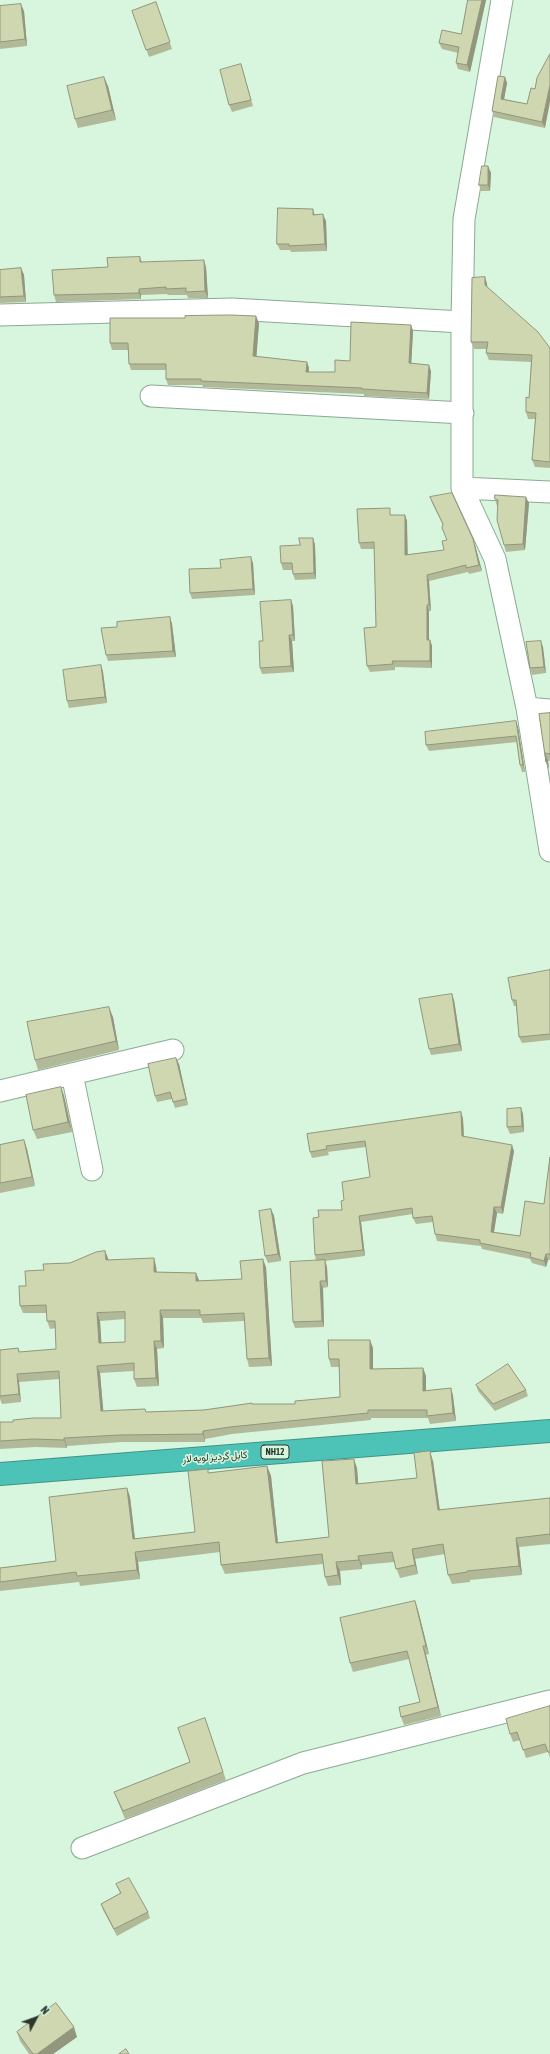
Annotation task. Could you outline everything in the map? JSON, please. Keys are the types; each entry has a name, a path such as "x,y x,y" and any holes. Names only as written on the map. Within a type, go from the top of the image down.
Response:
{"highway":[{"name":"کابل گردیز لویه لار","path":"0,1474 550,1431"}],"street":[{"path":"502,0 464,219 462,322 462,488 495,559 527,708 550,851"},
{"path":"0,315 232,308 462,322"},
{"path":"151,396 463,414"},
{"path":"462,488 550,492"},
{"path":"527,708 550,710"},
{"path":"0,1092 173,1050"},
{"path":"72,1074 92,1170"},
{"path":"82,1848 303,1763 550,1700"}],"building":[{"path":"468,0 482,0 467,65 456,63 459,47 439,43 442,30 461,34"},
{"path":"156,2 170,42 146,50 132,11"},
{"path":"21,4 25,39 0,42 0,6"},
{"path":"550,54 550,85 542,122 492,111 498,76 505,77 501,99 527,104 531,88 535,89 537,78"},
{"path":"241,64 251,100 229,105 220,70"},
{"path":"104,77 112,110 75,119 67,86"},
{"path":"482,166 488,166 488,185 479,185"},
{"path":"278,208 313,209 313,215 323,214 325,244 289,246 289,244 277,244"},
{"path":"140,257 140,262 204,260 205,291 186,292 186,288 166,289 166,287 139,289 139,293 54,295 52,270 108,267 107,258"},
{"path":"21,268 24,296 0,297 0,270"},
{"path":"485,277 485,285 538,332 550,348 550,462 532,460 536,413 526,412 526,397 529,398 532,355 486,353 488,342 471,342 472,278"},
{"path":"185,316 256,316 253,356 307,362 306,372 335,372 335,360 350,361 351,322 411,325 409,363 429,365 427,393 362,388 201,381 201,379 166,379 166,364 129,364 128,343 110,343 110,318 185,318"},
{"path":"452,493 473,539 479,565 466,568 466,565 427,575 429,604 427,605 427,640 430,640 430,661 392,661 393,664 367,666 364,628 376,627 374,542 359,543 357,509 390,508 390,515 405,515 405,555 444,550 442,541 447,540 442,528 443,524 430,497"},
{"path":"495,495 526,497 523,544 504,545 497,520 498,500 495,499"},
{"path":"299,538 313,538 314,573 293,574 292,563 281,563 280,546 300,545"},
{"path":"251,557 253,589 190,593 189,569 221,568 220,560"},
{"path":"291,600 293,635 289,635 291,666 260,668 259,641 263,641 260,602"},
{"path":"170,617 173,651 106,655 101,628 117,627 117,622"},
{"path":"541,641 544,667 530,668 526,642"},
{"path":"101,665 105,697 67,701 63,670"},
{"path":"550,713 550,754 545,753 546,762 539,714"},
{"path":"516,721 523,765 520,765 516,736 426,745 425,732"},
{"path":"550,970 550,1034 519,1037 516,1000 512,1000 508,978"},
{"path":"452,994 459,1044 429,1049 419,999"},
{"path":"109,1007 116,1041 35,1060 27,1022"},
{"path":"176,1058 186,1099 173,1102 170,1092 155,1096 148,1064"},
{"path":"61,1087 68,1122 33,1130 26,1095"},
{"path":"521,1108 522,1126 507,1127 507,1109"},
{"path":"461,1112 462,1136 512,1145 501,1207 494,1207 491,1232 520,1236 525,1201 544,1204 550,1157 550,1254 546,1254 544,1261 530,1257 531,1253 480,1243 480,1240 435,1234 432,1216 413,1218 412,1208 359,1216 363,1250 315,1255 313,1218 319,1217 318,1210 342,1210 341,1201 344,1200 342,1182 370,1177 365,1141 326,1146 327,1149 310,1152 307,1134"},
{"path":"24,1140 32,1177 0,1183 0,1145"},
{"path":"271,1209 278,1254 265,1256 259,1211"},
{"path":"105,1251 106,1260 154,1258 154,1272 196,1273 196,1281 242,1279 240,1261 263,1259 269,1358 247,1359 244,1313 200,1315 200,1310 160,1310 161,1341 154,1341 156,1378 134,1379 134,1363 97,1366 101,1411 145,1409 146,1412 204,1410 252,1403 295,1404 295,1401 340,1397 339,1359 329,1359 328,1340 370,1340 370,1369 423,1368 423,1391 451,1388 453,1413 427,1416 427,1410 368,1410 368,1413 230,1427 203,1431 203,1434 119,1435 64,1438 64,1440 33,1439 0,1441 0,1422 13,1422 13,1420 33,1418 61,1418 59,1371 17,1374 19,1394 0,1396 0,1350 18,1348 19,1352 56,1349 55,1321 47,1321 46,1305 20,1306 19,1286 26,1286 25,1271 44,1270 43,1264 70,1263 96,1252","holes":["125,1312 125,1342 99,1343 97,1313"]},
{"path":"325,1260 326,1281 320,1281 322,1321 293,1322 290,1262"},
{"path":"508,1364 526,1390 493,1404 476,1385"},
{"path":"430,1451 438,1510 550,1498 550,1534 516,1538 519,1566 467,1571 448,1575 443,1544 412,1549 415,1565 396,1569 392,1552 358,1556 359,1560 336,1562 338,1575 325,1577 322,1554 221,1565 219,1542 135,1552 137,1570 77,1576 76,1572 0,1582 0,1568 56,1561 49,1497 127,1488 133,1539 195,1532 188,1471 208,1469 208,1473 267,1466 276,1543 329,1537 322,1461 354,1459 356,1484 417,1478 414,1453"},
{"path":"415,1601 426,1646 423,1646 438,1707 401,1717 399,1707 420,1702 407,1651 350,1663 340,1618"},
{"path":"550,1706 550,1752 548,1752 545,1744 523,1750 517,1732 510,1734 506,1719"},
{"path":"205,1718 223,1772 123,1811 114,1792 190,1762 178,1728"},
{"path":"129,1878 148,1912 114,1929 101,1904 121,1893 116,1884"},
{"path":"56,2003 74,2027 37,2054 33,2054 17,2032"},
{"path":"126,2049 129,2054 119,2054"}]}
